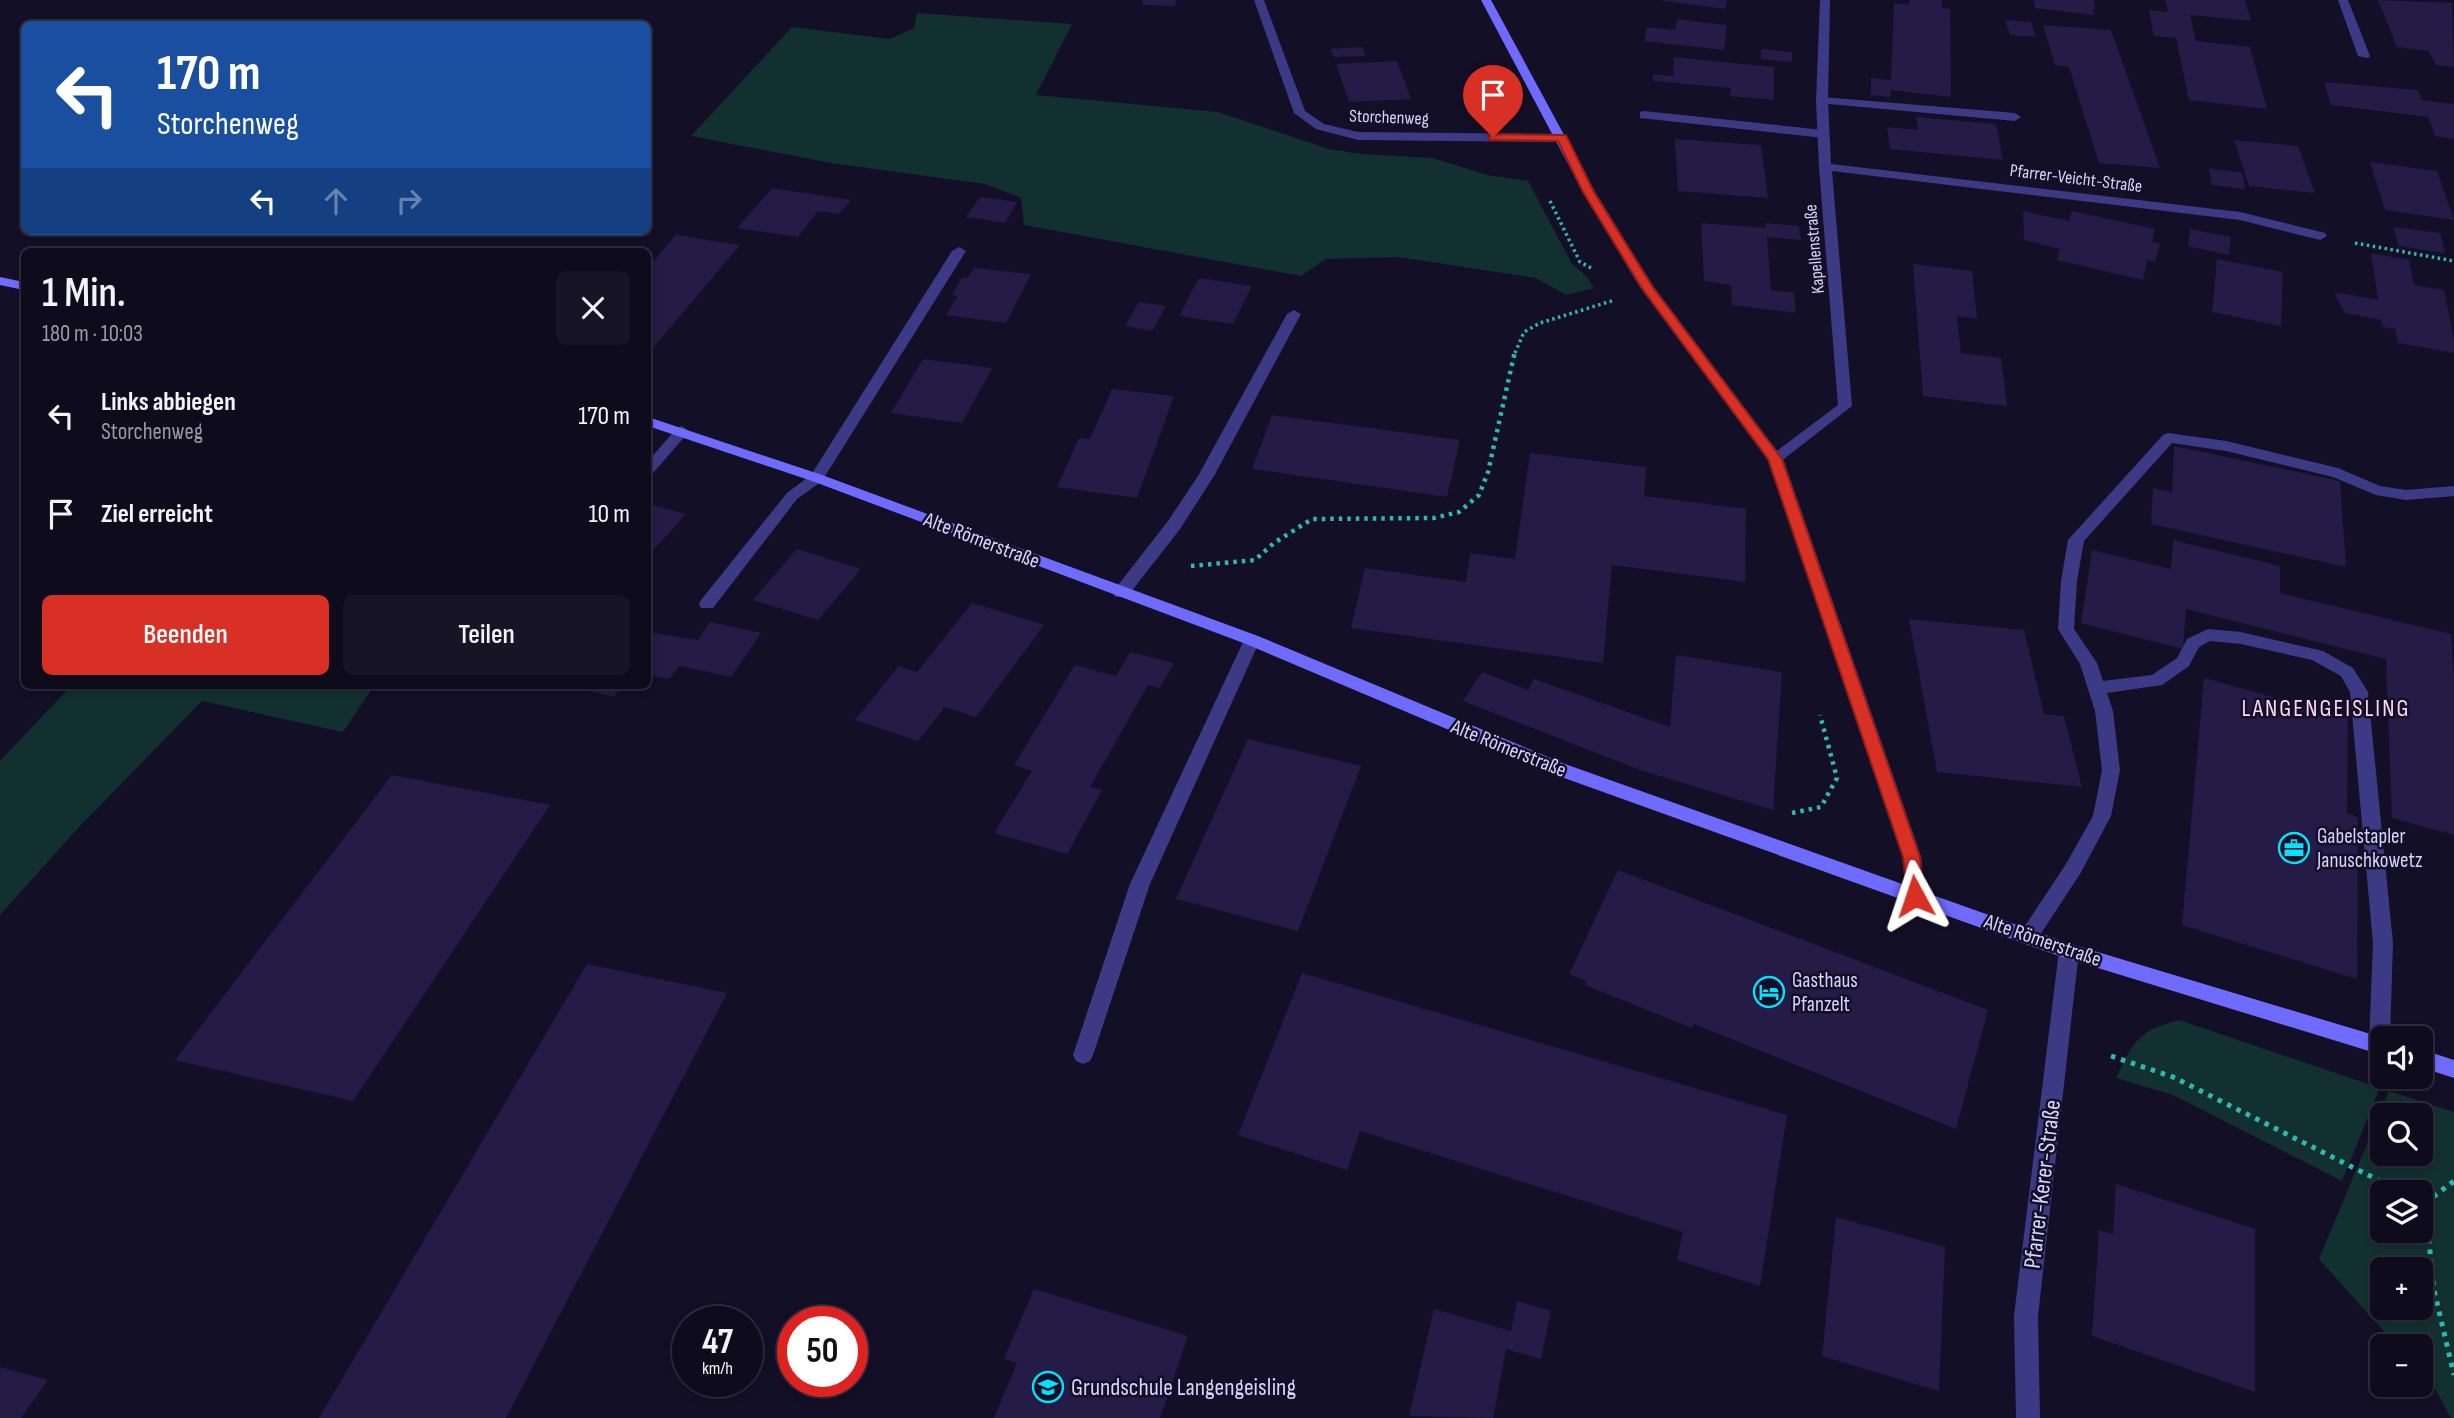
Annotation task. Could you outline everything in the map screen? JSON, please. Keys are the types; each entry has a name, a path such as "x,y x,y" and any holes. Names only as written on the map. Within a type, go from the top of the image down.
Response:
{"main road":[{"path":"1486,0 1589,192 1647,287 1775,459 1912,857 1915,896"},
{"path":"0,281 21,285"},
{"name":"Alte Römerstraße","path":"651,422 817,478 1252,640 1559,769 2069,951 2370,1043"},
{"path":"2433,1062 2454,1069"}],"street":[{"name":"Storchenweg","path":"1259,0 1300,113 1313,125 1331,132 1358,136 1562,138"},
{"name":"Kapellenstraße","path":"1775,459 1845,406 1825,167 1822,101 1825,0"},
{"path":"2343,0 2364,56"},
{"path":"1822,101 2015,117"},
{"path":"1644,115 1824,134"},
{"name":"Pfarrer-Veicht-Straße","path":"1825,167 2240,216 2320,236"},
{"path":"707,604 792,496 817,478 959,251"},
{"path":"1121,593 1206,476 1294,314"},
{"path":"651,467 682,431"},
{"path":"2029,935 2073,869 2102,816 2111,770 2104,711 2097,688 2088,663 2066,629 2069,581 2077,540 2168,438 2226,446 2338,473 2376,490 2406,495 2454,491"},
{"path":"2097,688 2156,681 2183,662 2193,643 2208,635 2241,638 2316,655 2347,672 2359,692 2383,943 2381,1026"},
{"path":"1083,1055 1140,884 1176,800 1252,640"},
{"name":"Pfarrer-Kerer-Straße","path":"2028,1418 2026,1316 2069,951"}],"path":[{"path":"2320,236 2454,261"},
{"path":"1141,568 1255,560 1274,543 1312,519 1434,518 1459,512 1479,495 1488,472 1516,349 1524,332 1540,323 1647,287"},
{"path":"1784,815 1821,807 1837,778 1817,706"},
{"path":"2111,1056 2173,1077 2378,1180"},
{"path":"2433,1195 2454,1181"},
{"path":"2427,1243 2442,1337 2454,1375"}],"green space":[{"path":"917,13 1072,24 1036,95 1218,112 1329,149 1362,154 1433,158 1487,175 1528,181 1572,264 1587,277 1594,288 1566,295 1536,278 1398,257 1326,259 1301,276 1024,225 1021,198 985,184 831,163 691,136 792,27 890,39 914,28"},
{"path":"68,689 372,689 343,732 202,701 79,827 0,915 0,761"},
{"path":"2179,1020 2370,1085 2370,1089 2380,1089 2374,1103 2370,1103 2370,1112 2342,1181 2173,1095 2116,1078 2138,1039 2165,1024"},
{"path":"2389,1091 2426,1103 2384,1103"},
{"path":"2433,1105 2454,1112 2454,1418 2451,1418 2433,1387 2433,1334 2386,1334 2374,1320 2433,1320 2433,1257 2370,1257 2370,1316 2319,1259 2370,1137 2370,1166 2433,1166"}],"building":[{"path":"1143,0 1176,0 1175,6 1142,5"},
{"path":"1657,0 1727,0 1725,9"},
{"path":"1910,0 1942,0 1942,8 1950,9 1951,97 1891,90 1890,97 1871,95 1871,78 1891,80 1894,3 1909,5"},
{"path":"2034,0 2094,0 2094,15 2035,8"},
{"path":"2165,0 2245,0 2251,21 2190,15 2196,41 2250,47 2267,109 2189,100 2176,38 2154,36 2149,10 2168,12"},
{"path":"2378,0 2452,3 2454,67 2436,65 2429,51 2397,47"},
{"path":"1677,19 1727,25 1724,50 1644,41 1647,27 1675,30"},
{"path":"2005,20 2031,22 2036,37 2010,35"},
{"path":"2043,25 2111,30 2160,168 2099,163 2069,67 2055,65"},
{"path":"1363,47 1365,56 1334,57 1330,49"},
{"path":"1761,49 1792,52 1792,62 1761,59"},
{"path":"1674,57 1774,67 1774,100 1730,96 1731,88 1653,81 1653,74 1673,76"},
{"path":"1397,61 1411,99 1349,102 1336,64"},
{"path":"2324,82 2418,90 2422,100 2454,104 2454,139 2435,136 2428,117 2331,105"},
{"path":"1377,111 1380,119 1355,121 1352,112"},
{"path":"1916,117 1996,124 2003,160 1890,149 1887,127 1918,130"},
{"path":"1675,139 1761,145 1768,198 1678,191"},
{"path":"2234,140 2298,146 2315,193 2249,186"},
{"path":"2370,162 2437,171 2454,220 2385,210"},
{"path":"2209,168 2242,173 2245,189 2212,185"},
{"path":"772,188 851,200 839,214 818,211 798,237 737,228"},
{"path":"980,197 1017,202 1005,223 966,217"},
{"path":"2023,211 2069,221 2072,211 2155,229 2152,242 2160,244 2155,262 2147,260 2143,280 2057,260 2060,249 2024,240"},
{"path":"1701,223 1766,228 1765,223 1799,226 1801,240 1767,237 1771,290 1794,293 1796,313 1732,305 1731,285 1704,281"},
{"path":"2393,227 2440,233 2445,253 2399,246"},
{"path":"2190,229 2231,237 2229,255 2188,246"},
{"path":"676,235 740,245 653,348 651,264"},
{"path":"2371,253 2409,260 2414,285 2444,290 2454,353 2398,343 2395,329 2383,327 2381,320 2345,313 2334,292 2378,300"},
{"path":"2217,259 2283,272 2281,326 2212,312"},
{"path":"1913,264 1972,271 1977,319 1957,316 1961,353 2001,358 2007,406 1923,396"},
{"path":"974,268 1031,274 1006,323 946,315 958,296 952,295 962,278 967,278"},
{"path":"1199,278 1252,286 1233,324 1179,316"},
{"path":"1139,302 1166,306 1152,331 1125,326"},
{"path":"923,359 992,368 962,423 891,413"},
{"path":"1112,389 1174,396 1137,498 1057,487 1079,438 1090,439"},
{"path":"1272,415 1460,440 1447,497 1252,469"},
{"path":"2174,446 2340,481 2346,567 2151,524 2153,488 2172,492"},
{"path":"1530,453 1646,467 1644,496 1746,509 1745,582 1612,565 1603,663 1351,628 1365,568 1466,582 1470,553 1515,559"},
{"path":"651,505 686,514 651,553"},
{"path":"2173,540 2280,566 2280,593 2451,634 2454,676 2454,835 2392,818 2386,659 2186,609 2183,649 2081,623 2092,550 2171,569"},
{"path":"797,549 861,569 818,620 753,600"},
{"path":"972,603 1044,625 976,717 945,707 918,741 855,720 899,666 917,672"},
{"path":"1909,619 2024,630 2044,714 2064,716 2082,787 1937,772"},
{"path":"710,622 761,633 731,677 679,666 669,679 651,676 651,632 698,640"},
{"path":"1130,652 1174,663 1160,688 1148,685 1090,787 1102,790 1067,854 994,833 1032,771 1014,765 1075,665 1116,676"},
{"path":"1676,655 1782,672 1773,810 1640,770 1463,701 1482,672 1528,690 1534,679 1670,727"},
{"path":"2204,678 2348,718 2347,813 2358,817 2357,979 2182,925"},
{"path":"581,689 620,689 614,697"},
{"path":"1248,739 1361,766 1298,931 1176,899"},
{"path":"392,775 550,805 353,1101 175,1060"},
{"path":"1618,870 1988,1010 1956,1129 1694,1024 1692,1028 1585,985 1586,981 1569,974"},
{"path":"587,964 727,993 506,1418 319,1418"},
{"path":"1302,973 1787,1115 1760,1286 1677,1260 1683,1232 1360,1131 1347,1170 1238,1135"},
{"path":"2116,1184 2255,1229 2255,1392 2092,1336 2099,1230 2113,1234"},
{"path":"1836,1217 1945,1247 1939,1391 1822,1356"},
{"path":"1034,1289 1188,1336 1160,1418 994,1418 1017,1363 1004,1359"},
{"path":"1517,1301 1551,1311 1541,1359 1506,1349 1493,1418 1409,1416 1434,1309 1511,1331"},
{"path":"0,1367 48,1380 21,1418 0,1418"}],"place":[{"name":"Gabelstapler Januschkowetz","path":"2294,848"},
{"name":"Gasthaus Pfanzelt","path":"1769,992"},
{"name":"Grundschule Langengeisling","path":"1048,1387"}],"district":[{"name":"LANGENGEISLING","path":"2326,708"}],"route":[{"path":"1493,137 1562,138 1589,192 1647,287 1775,459 1912,857 1915,896"}]}
